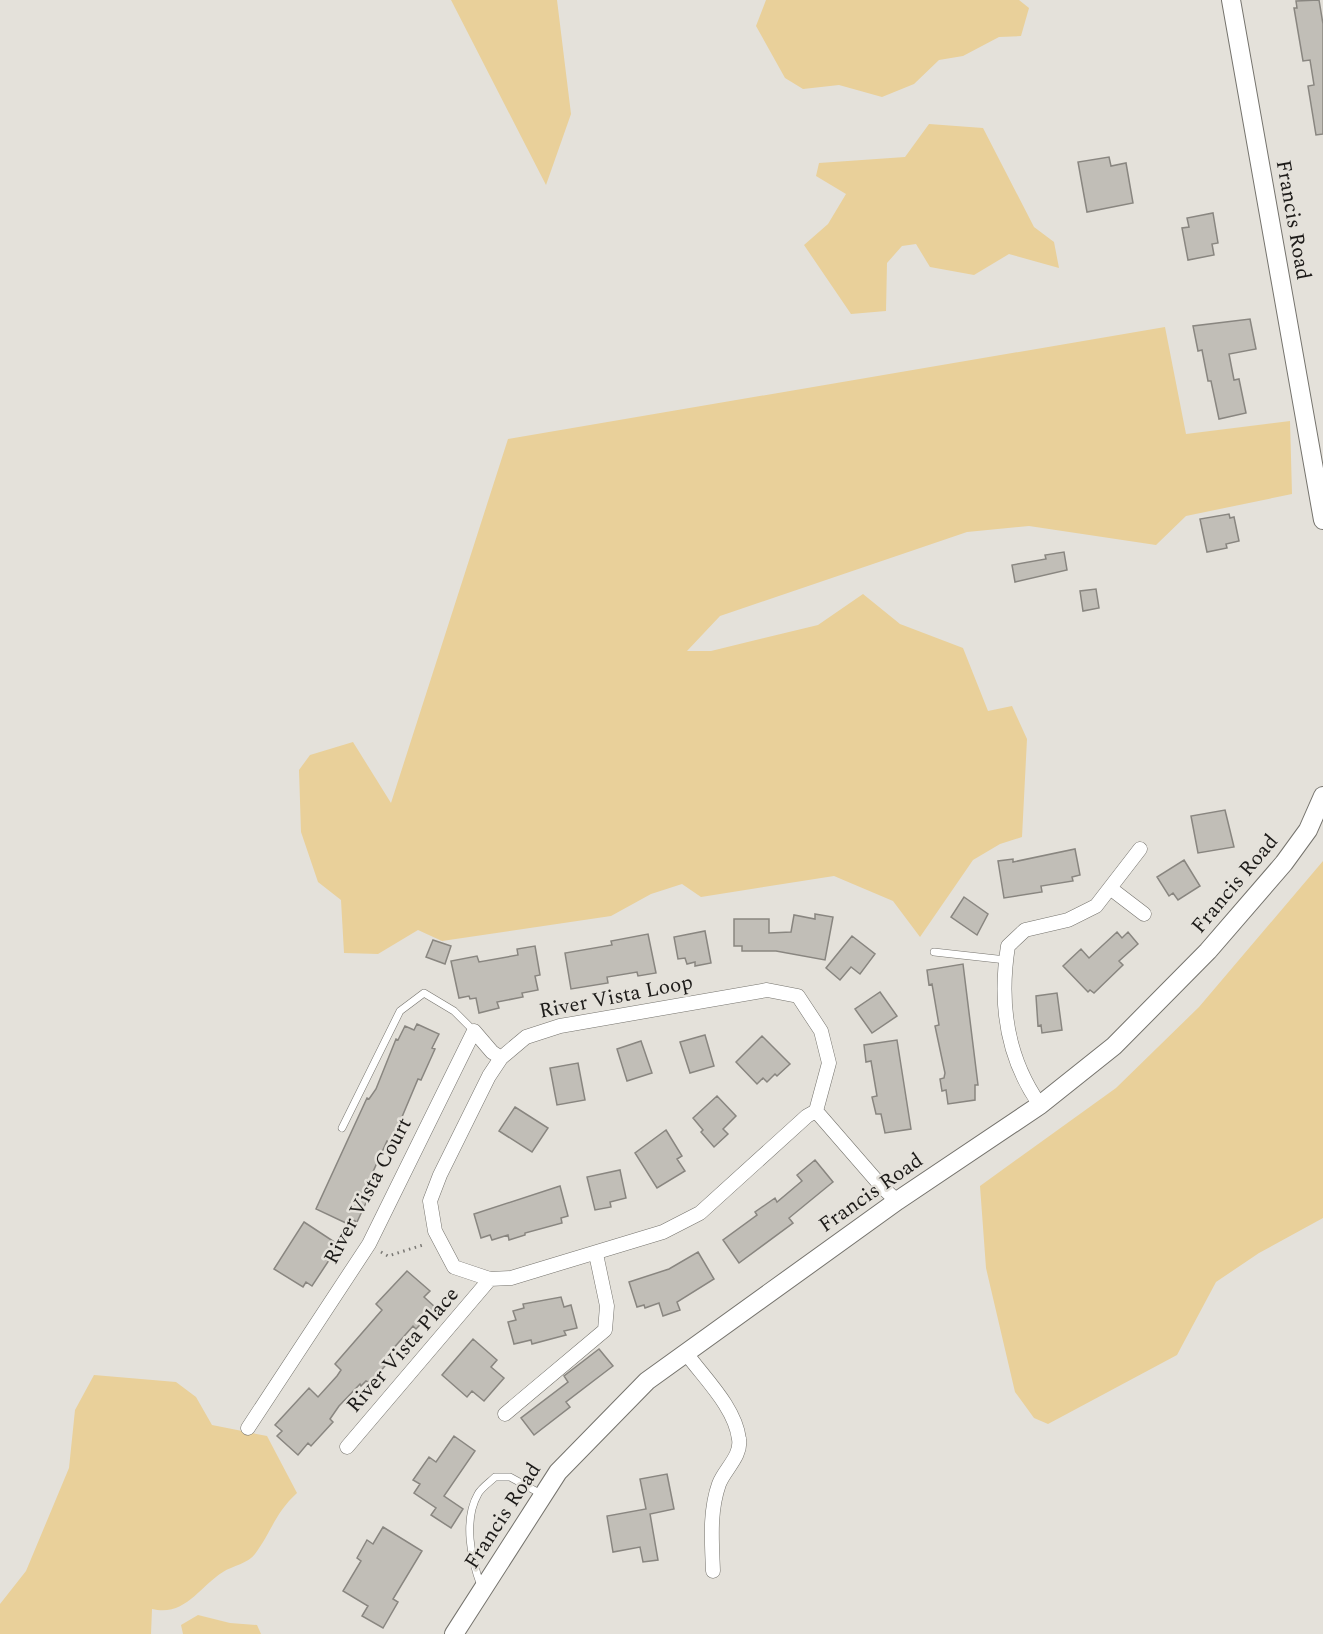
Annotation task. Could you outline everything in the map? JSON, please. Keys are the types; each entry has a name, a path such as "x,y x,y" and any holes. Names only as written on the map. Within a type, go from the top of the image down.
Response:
{"street":[{"name":"Francis Road","path":"1231,0 1323,519"},
{"name":"Francis Road","path":"454,1634 558,1472 647,1381 897,1201 1040,1105 1114,1046 1208,951 1284,863 1308,830 1323,796"},
{"path":"1040,1105 1026,1084 1009,1045 1003,1002 1008,946 1025,930 1084,914 1096,906 1140,849"},
{"path":"1110,888 1144,914"},
{"name":"River Vista Loop","path":"766,990 798,996 821,1031 829,1063 816,1111 807,1116 700,1213 663,1232 596,1254 511,1278 490,1279 454,1267 435,1231 430,1201 440,1174 489,1077 501,1058 526,1037 560,1026 766,990"},
{"path":"474,1031 492,1052 501,1058"},
{"name":"River Vista Court","path":"248,1428 369,1244 474,1031"},
{"path":"816,1111 897,1201"},
{"path":"505,1414 605,1330 607,1306 596,1254"},
{"name":"River Vista Place","path":"347,1447 490,1279"},
{"path":"686,1353 732,1416 740,1442 732,1464 719,1483 712,1522 713,1571"}],"lane":[{"path":"934,952 1006,960"},
{"path":"342,1128 400,1011 417,998 424,993 454,1011 474,1031"},
{"path":"482,1588 475,1570 469,1528 478,1494 495,1477 510,1477 543,1495"}],"path":[{"path":"369,1244 388,1256 428,1244"}],"shaded area":[{"path":"451,0 557,0 571,114 546,185"},
{"path":"766,0 1019,0 1029,8 1021,36 999,37 963,56 939,60 914,84 882,97 839,85 803,89 785,78 756,26"},
{"path":"929,124 983,128 1034,227 1054,242 1059,268 1009,254 974,275 930,267 916,244 902,246 887,263 886,311 851,314 804,245 828,224 846,194 816,176 819,163 905,157"},
{"path":"1165,327 1186,434 1290,421 1292,494 1186,516 1156,545 1029,526 967,532 720,616 687,651 711,651 818,625 863,594 900,624 963,648 988,711 1012,706 1027,739 1022,837 1000,844 973,860 920,937 893,901 834,876 701,897 682,884 651,894 611,916 442,941 418,930 378,954 344,953 341,900 318,882 301,832 299,770 310,755 353,742 391,803 508,439"},
{"path":"1323,861 1323,1218 1259,1253 1216,1282 1177,1355 1048,1424 1034,1418 1015,1392 986,1268 980,1186 1116,1088 1199,1007"},
{"path":"94,1375 176,1382 196,1397 212,1425 267,1436 297,1493 279,1515 252,1557 214,1578 183,1605 174,1609 152,1609 151,1634 0,1634 0,1604 26,1571 69,1468 75,1410"},
{"path":"198,1615 230,1623 257,1625 261,1634 183,1634 181,1625"}],"building":[{"path":"1319,0 1323,24 1323,134 1316,135 1308,86 1314,85 1310,60 1303,61 1294,8 1297,8 1296,1"},
{"path":"1109,157 1111,166 1126,163 1133,203 1087,212 1078,162"},
{"path":"1213,213 1218,243 1212,244 1214,255 1188,260 1182,228 1189,227 1187,218"},
{"path":"1250,319 1256,349 1229,354 1234,380 1239,379 1246,413 1219,419 1211,381 1208,381 1202,350 1198,351 1193,326"},
{"path":"1229,514 1230,518 1234,517 1239,541 1226,544 1227,548 1207,552 1200,519"},
{"path":"1064,552 1067,570 1015,582 1012,565 1046,559 1045,555"},
{"path":"1096,589 1099,608 1083,611 1080,591"},
{"path":"1225,810 1234,847 1198,853 1191,816"},
{"path":"1075,849 1080,875 1072,877 1073,881 1041,886 1042,892 1004,898 998,861 1013,859 1013,862"},
{"path":"1184,860 1200,886 1178,900 1173,893 1169,896 1157,877"},
{"path":"964,897 988,914 977,935 951,917"},
{"path":"815,914 833,917 825,960 776,951 742,951 742,946 734,946 734,919 769,919 769,933 791,932 794,915 815,919"},
{"path":"705,931 711,963 695,966 695,962 687,964 685,958 678,959 674,937"},
{"path":"1117,932 1122,938 1128,932 1138,944 1119,961 1123,965 1094,993 1090,990 1088,992 1063,966 1081,949 1089,958"},
{"path":"648,934 656,973 638,976 637,972 607,977 608,983 571,989 565,953 612,945 611,941"},
{"path":"852,936 875,954 860,974 851,967 840,980 826,968"},
{"path":"433,940 451,946 445,964 426,957"},
{"path":"535,946 540,975 535,976 538,990 522,993 523,997 497,1002 499,1008 479,1013 476,998 470,999 469,996 459,998 451,961 477,956 479,962 518,955 517,949"},
{"path":"963,964 978,1085 975,1085 975,1100 948,1104 946,1090 942,1091 940,1079 944,1078 945,1073 935,1026 939,1025 932,984 929,985 927,970"},
{"path":"880,992 897,1016 872,1033 855,1009"},
{"path":"1057,993 1062,1030 1042,1033 1041,1025 1038,1026 1036,996"},
{"path":"417,1024 439,1034 432,1048 435,1049 421,1080 418,1079 391,1143 387,1141 372,1174 378,1177 357,1222 351,1219 348,1224 316,1209 367,1098 369,1099 376,1089 396,1039 398,1040 405,1026 414,1030"},
{"path":"705,1035 714,1066 690,1073 680,1042"},
{"path":"762,1036 790,1064 777,1076 775,1074 767,1082 763,1078 757,1084 736,1062"},
{"path":"897,1040 911,1129 885,1133 881,1114 876,1114 872,1097 877,1096 871,1061 866,1062 864,1045"},
{"path":"641,1041 652,1073 627,1081 617,1049"},
{"path":"578,1063 585,1100 557,1105 550,1068"},
{"path":"717,1096 736,1116 723,1129 728,1134 714,1147 693,1118"},
{"path":"515,1107 548,1128 532,1152 499,1131"},
{"path":"666,1130 682,1156 677,1159 685,1171 657,1188 635,1153"},
{"path":"815,1160 833,1182 789,1218 793,1223 739,1263 723,1240 757,1215 755,1212 775,1198 777,1202 802,1181 797,1175"},
{"path":"620,1170 626,1198 610,1202 611,1207 595,1210 587,1177"},
{"path":"560,1186 568,1216 561,1218 562,1223 509,1240 508,1235 492,1240 490,1235 481,1238 474,1214"},
{"path":"304,1222 339,1245 312,1286 306,1282 303,1287 274,1269"},
{"path":"698,1252 714,1279 677,1302 680,1310 663,1316 659,1303 645,1308 644,1305 637,1307 629,1282 669,1269"},
{"path":"407,1271 430,1291 424,1297 436,1308 416,1329 413,1326 392,1350 389,1356 392,1358 370,1383 366,1381 361,1386 360,1384 339,1406 330,1419 333,1422 311,1446 308,1443 298,1455 277,1436 282,1431 275,1425 309,1388 318,1397 337,1376 341,1370 335,1364 382,1310 376,1304"},
{"path":"561,1297 564,1307 571,1305 577,1328 564,1331 566,1335 532,1344 531,1340 514,1344 508,1322 516,1320 513,1311 524,1308 523,1304"},
{"path":"473,1339 497,1360 491,1367 504,1378 484,1401 472,1391 467,1397 442,1375"},
{"path":"599,1349 613,1366 566,1402 570,1407 534,1435 521,1418 568,1382 564,1376"},
{"path":"454,1436 475,1451 444,1496 463,1509 451,1528 431,1515 436,1508 414,1493 420,1484 413,1480 429,1457 436,1462"},
{"path":"667,1474 674,1509 650,1514 658,1560 643,1562 640,1547 613,1552 607,1516 646,1509 640,1479"},
{"path":"383,1527 422,1551 393,1599 398,1602 383,1628 362,1616 368,1606 343,1591 361,1561 357,1558 367,1540 373,1544"}]}
